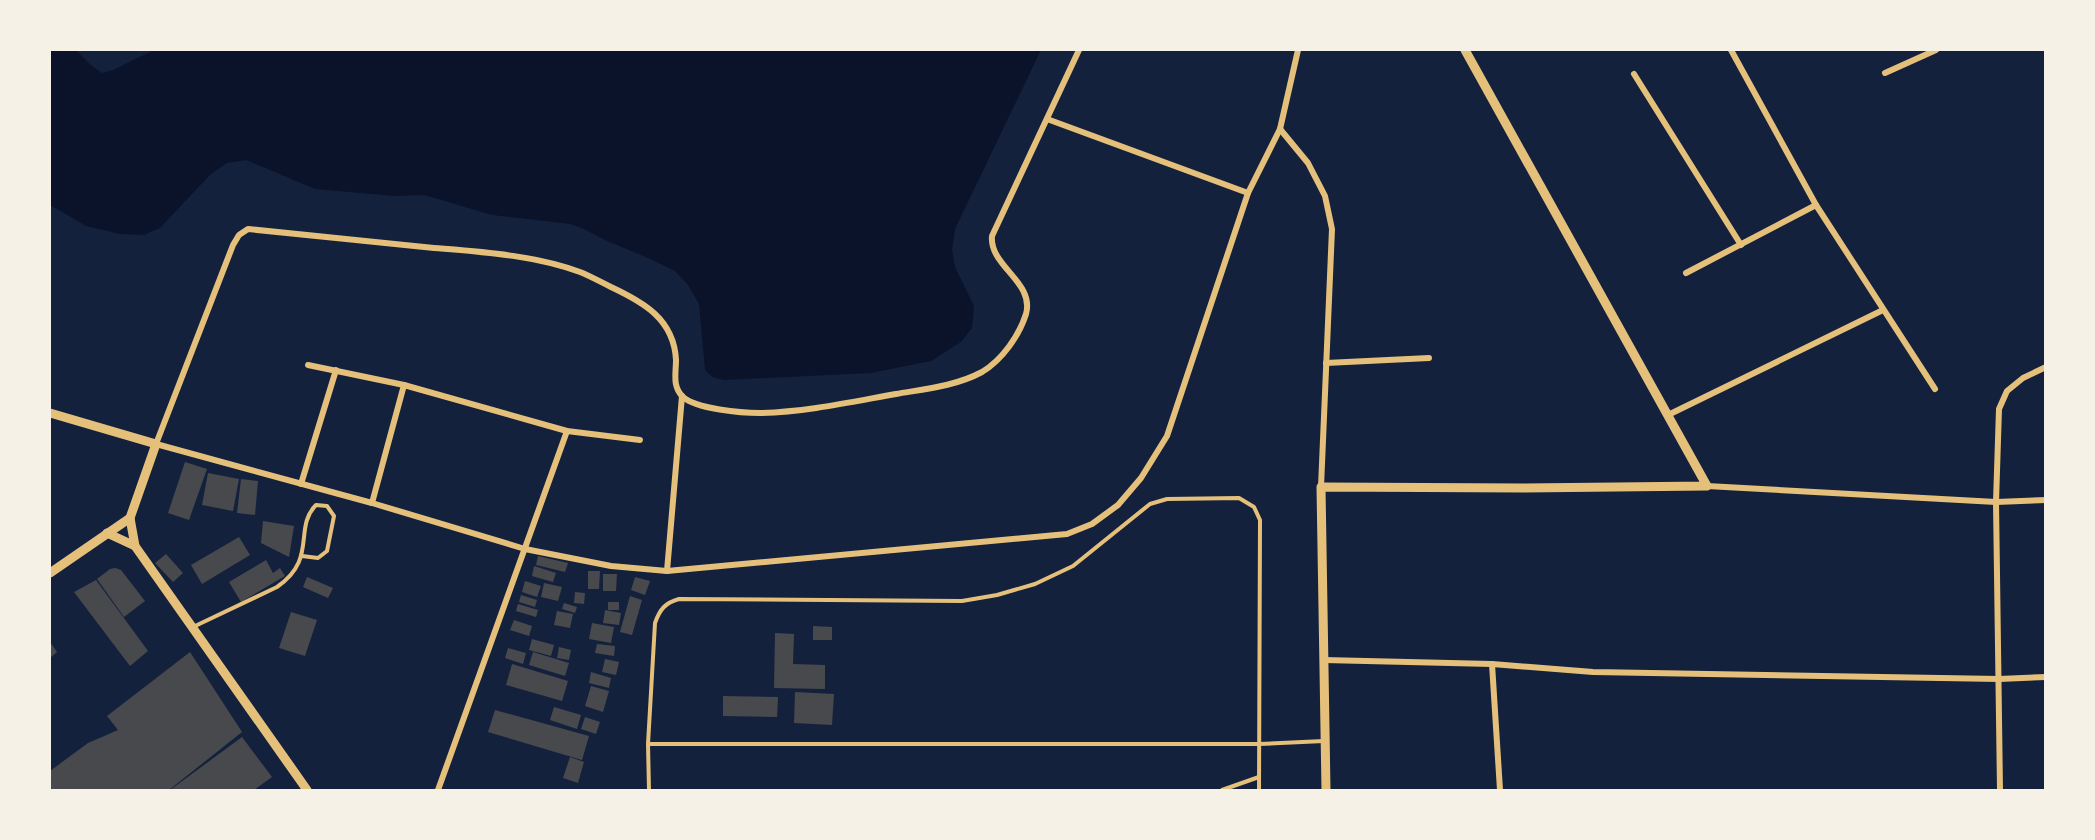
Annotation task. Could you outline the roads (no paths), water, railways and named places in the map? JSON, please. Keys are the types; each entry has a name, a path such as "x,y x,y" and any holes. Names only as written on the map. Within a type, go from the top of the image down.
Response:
{"street":[{"path":"307,790 135,546 129,518 232,245 239,235 248,229 516,256 579,272 640,301 659,317 670,337 676,358 675,376 681,396 690,402 721,409 758,413 821,408 957,383 983,371 1008,349 1025,315 1027,304 1024,292 992,249 992,236 1079,50"},
{"path":"50,412 525,549 611,566 667,571 1067,534 1092,524 1118,505 1141,478 1167,436 1248,193 1280,129 1298,50"},
{"path":"1465,50 1707,486"},
{"path":"1731,50 1816,205 1935,389"},
{"path":"1885,73 1936,50"},
{"path":"1634,74 1741,245"},
{"path":"1047,119 1248,193"},
{"path":"1280,129 1308,163 1325,196 1332,229 1321,487 1326,790"},
{"path":"1686,273 1816,205"},
{"path":"1668,415 1883,310"},
{"path":"1326,363 1429,358"},
{"path":"308,365 404,385 567,431 640,440"},
{"path":"2000,790 1996,502 2000,409 2007,391 2023,378 2046,367"},
{"path":"301,484 336,370"},
{"path":"372,503 404,385"},
{"path":"667,571 681,396"},
{"path":"438,790 567,431"},
{"path":"1321,487 1707,486 1996,502 2046,500"},
{"path":"50,573 129,518"},
{"path":"107,533 135,546"},
{"path":"1324,660 1492,664 1593,672 1999,679 2046,677"},
{"path":"1492,664 1500,790"}],"lane":[{"path":"649,790 648,744 656,623 660,610 668,602 679,598 962,601 997,595 1035,584 1073,566 1150,504 1167,499 1239,498 1254,507 1260,520 1259,790"},
{"path":"193,627 288,579 302,556 308,518 312,509 316,505 327,506 334,516 327,550 318,558 302,556"},
{"path":"648,744 1259,744 1325,741"},
{"path":"1222,790 1259,777"}],"water":[{"path":"50,50 76,50 102,73 154,50 1041,50 955,229 952,250 955,267 974,306 972,328 961,342 931,361 871,373 724,380 712,377 705,370 699,304 688,285 675,271 570,224 492,215 424,195 394,196 315,189 246,160 227,163 210,175 160,228 144,235 120,234 86,226 50,205"}]}
